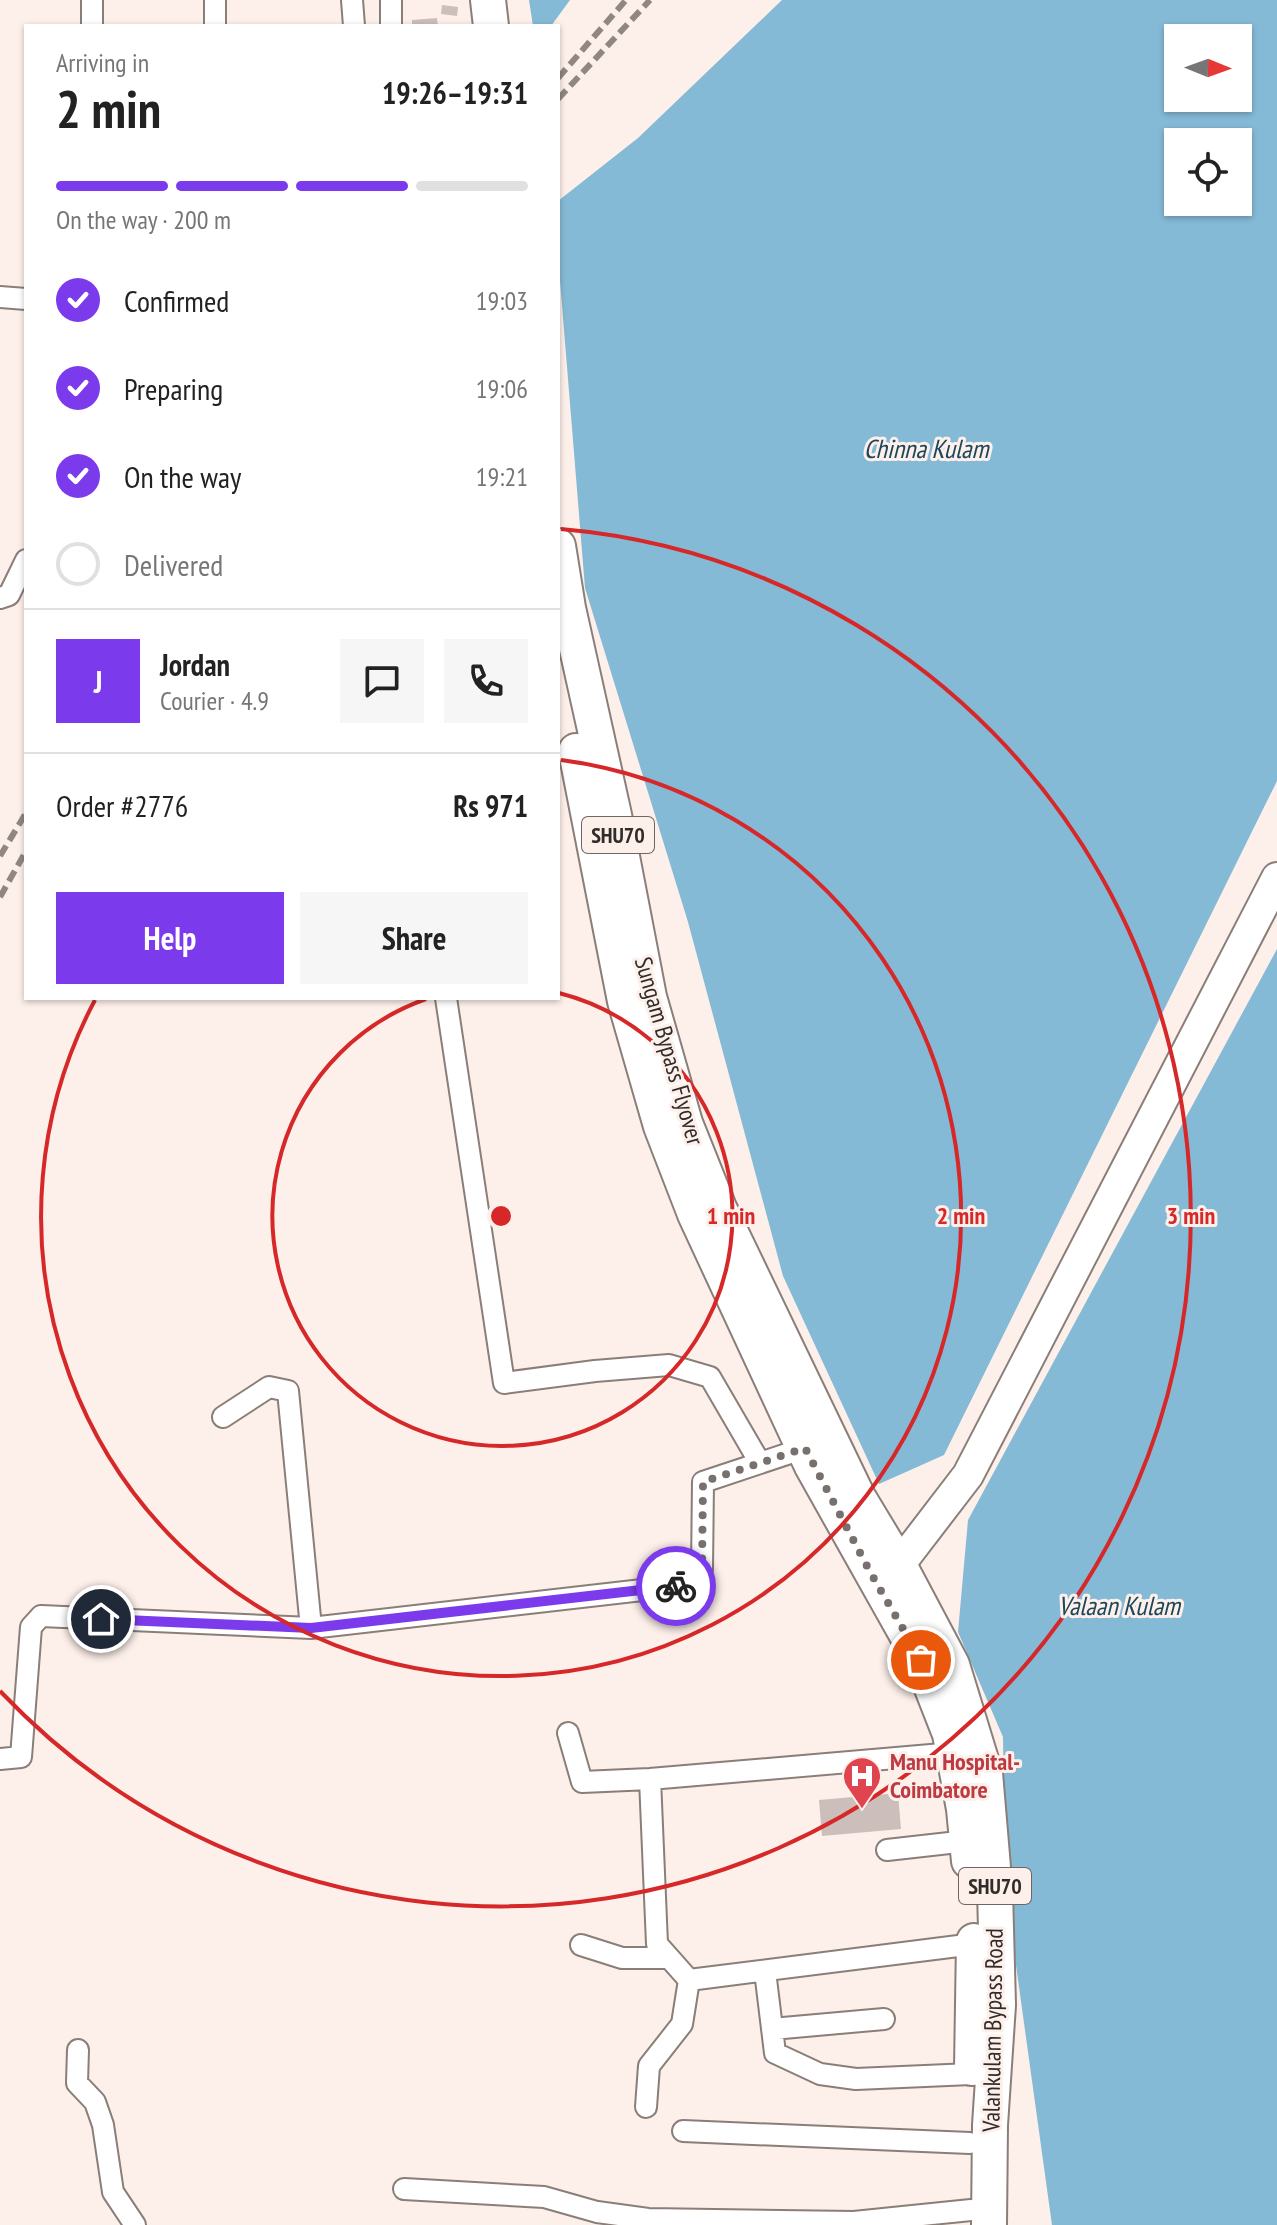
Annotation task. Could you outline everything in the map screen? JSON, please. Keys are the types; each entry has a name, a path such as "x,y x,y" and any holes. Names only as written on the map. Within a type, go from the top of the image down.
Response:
{"main road":[{"path":"488,0 491,24"},
{"path":"510,0 513,24"},
{"name":"Sungam Bypass Flyover","path":"560,558 614,815 673,1124 695,1214 805,1448 888,1574"},
{"name":"Sungam Bypass Flyover","path":"560,679 625,1001 673,1124 719,1208 858,1497 888,1574"},
{"name":"Valankulam Bypass Road","path":"888,1574 950,1734 967,1841 974,1944 970,2143 977,2220"},
{"name":"Valankulam Bypass Road","path":"888,1574 952,1665 985,1773 995,1891 998,2005 990,2125 977,2220"}],"street":[{"path":"92,0 92,24"},
{"path":"215,0 215,24"},
{"path":"352,0 354,24"},
{"path":"391,0 391,24"},
{"path":"0,297 24,299"},
{"path":"0,598 9,595 24,564"},
{"path":"888,1574 968,1475 1277,878"},
{"path":"446,1000 504,1383 669,1365 710,1377 760,1463"},
{"path":"223,1417 269,1387 288,1391 311,1628"},
{"path":"0,1759 21,1757 31,1627 41,1616 311,1628 686,1585 702,1569 703,1482 805,1448"},
{"path":"568,1733 582,1782 954,1753"},
{"path":"650,1779 657,1944 689,1980"},
{"path":"887,1850 967,1841"},
{"path":"689,1980 974,1944"},
{"path":"581,1945 622,1958 669,1958"},
{"path":"765,1971 775,2053 820,2074 856,2079 971,2074"},
{"path":"646,2107 649,2066 682,2024 689,1980"},
{"path":"772,2029 884,2019"},
{"path":"78,2050 77,2083 95,2102 103,2125 113,2192 135,2225"},
{"path":"683,2131 970,2143"},
{"path":"404,2189 544,2197 648,2222 977,2220"}],"water":[{"path":"529,0 570,0 552,24 533,24"},
{"name":"Chinna Kulam","path":"782,0 1277,0 1277,781 944,1455 879,1484 783,1276 688,922 585,588 560,281 560,199 638,138"},
{"name":"Valaan Kulam","path":"1277,949 1277,2225 1052,2225 1005,1886 1003,1737 958,1632 968,1520"}],"building":[{"path":"442,5 458,7 457,16 441,14"},
{"path":"437,18 438,24 412,24 412,20"},
{"path":"898,1793 901,1829 822,1836 819,1800"}],"railway":[{"path":"560,76 626,0"},
{"path":"560,97 650,0"},
{"path":"0,856 24,816"},
{"path":"0,897 24,855"}],"way so far":[{"path":"676,1586 686,1585 702,1569 703,1482 805,1448 812,1466 921,1660"}],"place":[{"name":"Manu Hospital- Coimbatore","path":"862,1810"}],"route":[{"path":"101,1619 311,1628 676,1586"}]}
